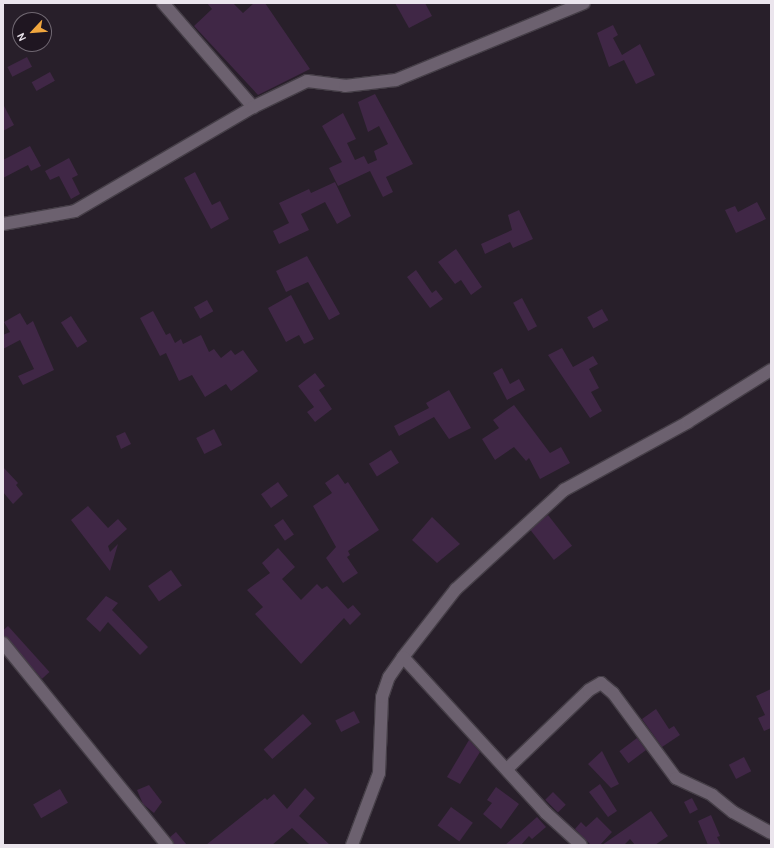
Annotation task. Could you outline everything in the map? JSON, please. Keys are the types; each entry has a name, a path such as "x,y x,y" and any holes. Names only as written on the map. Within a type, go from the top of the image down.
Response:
{"street":[{"path":"163,3 253,106"},
{"path":"3,224 75,211 253,106 307,81 345,86 396,80 584,3"},
{"path":"352,845 379,773 382,697 389,676 456,589 564,490 688,422 771,370"},
{"path":"3,642 167,845"},
{"path":"403,657 508,768 546,813 580,845"},
{"path":"508,768 589,690 601,683 613,693 676,778 712,795 733,812 771,833"}],"building":[{"path":"207,3 233,3 243,13 254,3 265,3 310,69 258,95 194,26 212,9"},
{"path":"395,3 425,3 432,16 409,28"},
{"path":"613,25 618,35 613,38 622,55 640,44 655,75 636,84 624,60 609,67 597,33"},
{"path":"27,57 32,67 12,77 7,67"},
{"path":"50,72 55,81 36,91 32,82"},
{"path":"375,94 413,164 386,177 393,192 383,197 370,171 338,186 329,168 342,162 322,126 343,113 356,139 347,143 355,160 364,156 368,164 377,160 374,151 388,144 379,126 368,132 358,102"},
{"path":"3,104 14,125 3,131"},
{"path":"30,146 41,166 31,171 28,165 3,178 3,160"},
{"path":"69,158 78,175 72,178 80,194 71,199 59,176 50,180 45,171"},
{"path":"195,172 212,205 220,201 229,219 211,229 184,178"},
{"path":"335,182 351,216 337,224 325,202 301,214 309,230 279,244 273,231 289,223 279,203 309,189 311,193"},
{"path":"757,202 766,219 736,233 725,210 735,206 738,212"},
{"path":"519,210 533,239 513,248 510,242 485,254 481,244 512,230 508,215"},
{"path":"456,249 482,287 471,295 461,280 455,284 438,262"},
{"path":"307,256 340,314 329,320 308,282 286,292 276,271"},
{"path":"416,270 432,293 436,290 443,299 430,308 407,277"},
{"path":"291,295 314,339 304,344 299,335 286,342 268,308"},
{"path":"522,298 537,326 528,331 513,303"},
{"path":"207,300 213,311 200,319 194,307"},
{"path":"602,309 608,320 593,329 587,317"},
{"path":"153,311 166,335 170,333 175,343 181,339 183,344 201,335 209,352 214,349 221,358 231,350 235,355 243,350 258,371 231,391 226,384 205,397 192,375 179,381 166,353 160,356 140,318"},
{"path":"20,313 27,325 33,321 54,370 23,385 18,376 34,369 20,340 3,349 3,335 10,332 4,322"},
{"path":"71,316 87,341 77,348 61,323"},
{"path":"562,348 573,367 593,356 598,364 589,369 599,388 591,392 602,411 590,418 548,355"},
{"path":"502,368 510,384 519,379 525,390 507,400 493,373"},
{"path":"315,373 325,386 319,390 332,409 315,422 307,412 314,407 298,386"},
{"path":"449,390 471,428 449,439 434,417 399,436 394,426 429,408 426,403"},
{"path":"514,405 550,453 561,447 570,463 540,479 529,458 526,461 514,447 495,460 482,439 499,428 493,420"},
{"path":"214,429 222,445 204,454 196,438"},
{"path":"125,432 131,444 121,449 116,436"},
{"path":"391,450 399,463 377,476 369,464"},
{"path":"3,467 18,483 16,485 23,494 13,504 3,492"},
{"path":"338,474 345,484 348,482 379,530 348,551 350,555 347,557 358,573 343,583 326,558 336,547 313,506 332,493 325,483"},
{"path":"278,482 288,496 271,508 261,494"},
{"path":"88,506 108,528 118,519 127,529 108,546 110,552 118,544 110,571 71,520"},
{"path":"548,515 572,546 554,560 530,529"},
{"path":"432,517 460,544 437,563 412,540"},
{"path":"283,519 294,535 285,541 274,525"},
{"path":"278,548 295,567 282,579 301,600 317,584 322,589 327,586 348,609 353,605 361,614 350,625 344,618 301,664 255,614 263,607 247,590 270,573 262,563"},
{"path":"171,570 182,586 159,602 148,586"},
{"path":"106,596 118,603 112,610 148,647 140,655 108,622 100,632 86,619"},
{"path":"8,626 49,672 42,679 3,635 3,631"},
{"path":"771,689 771,728 764,731 758,718 765,715 756,696"},
{"path":"656,709 669,729 674,726 680,735 662,747 642,719"},
{"path":"354,711 360,723 341,732 335,721"},
{"path":"303,714 312,724 272,759 264,749"},
{"path":"637,738 646,750 628,763 619,751"},
{"path":"469,740 480,752 460,784 447,777"},
{"path":"602,751 619,784 611,788 588,764"},
{"path":"744,757 751,771 736,779 729,765"},
{"path":"600,784 617,811 608,817 589,792"},
{"path":"149,785 162,802 154,813 143,804 137,790"},
{"path":"496,787 519,804 501,829 483,814 492,803 487,800"},
{"path":"305,788 315,798 299,816 330,845 310,845 292,828 272,845 206,845 265,798 267,800 274,794 287,809"},
{"path":"60,789 68,803 41,818 33,804"},
{"path":"553,792 566,805 558,813 545,800"},
{"path":"692,798 698,810 690,814 684,802"},
{"path":"451,807 473,823 459,841 437,826"},
{"path":"651,811 668,836 655,845 635,845 630,839 624,845 602,845"},
{"path":"711,815 720,836 717,837 721,845 708,845 698,821"},
{"path":"537,817 546,827 532,839 529,836 521,845 505,845"},
{"path":"597,817 612,832 600,845 591,845 575,829 581,822 586,827"},
{"path":"176,832 187,845 174,845 170,837"}]}
